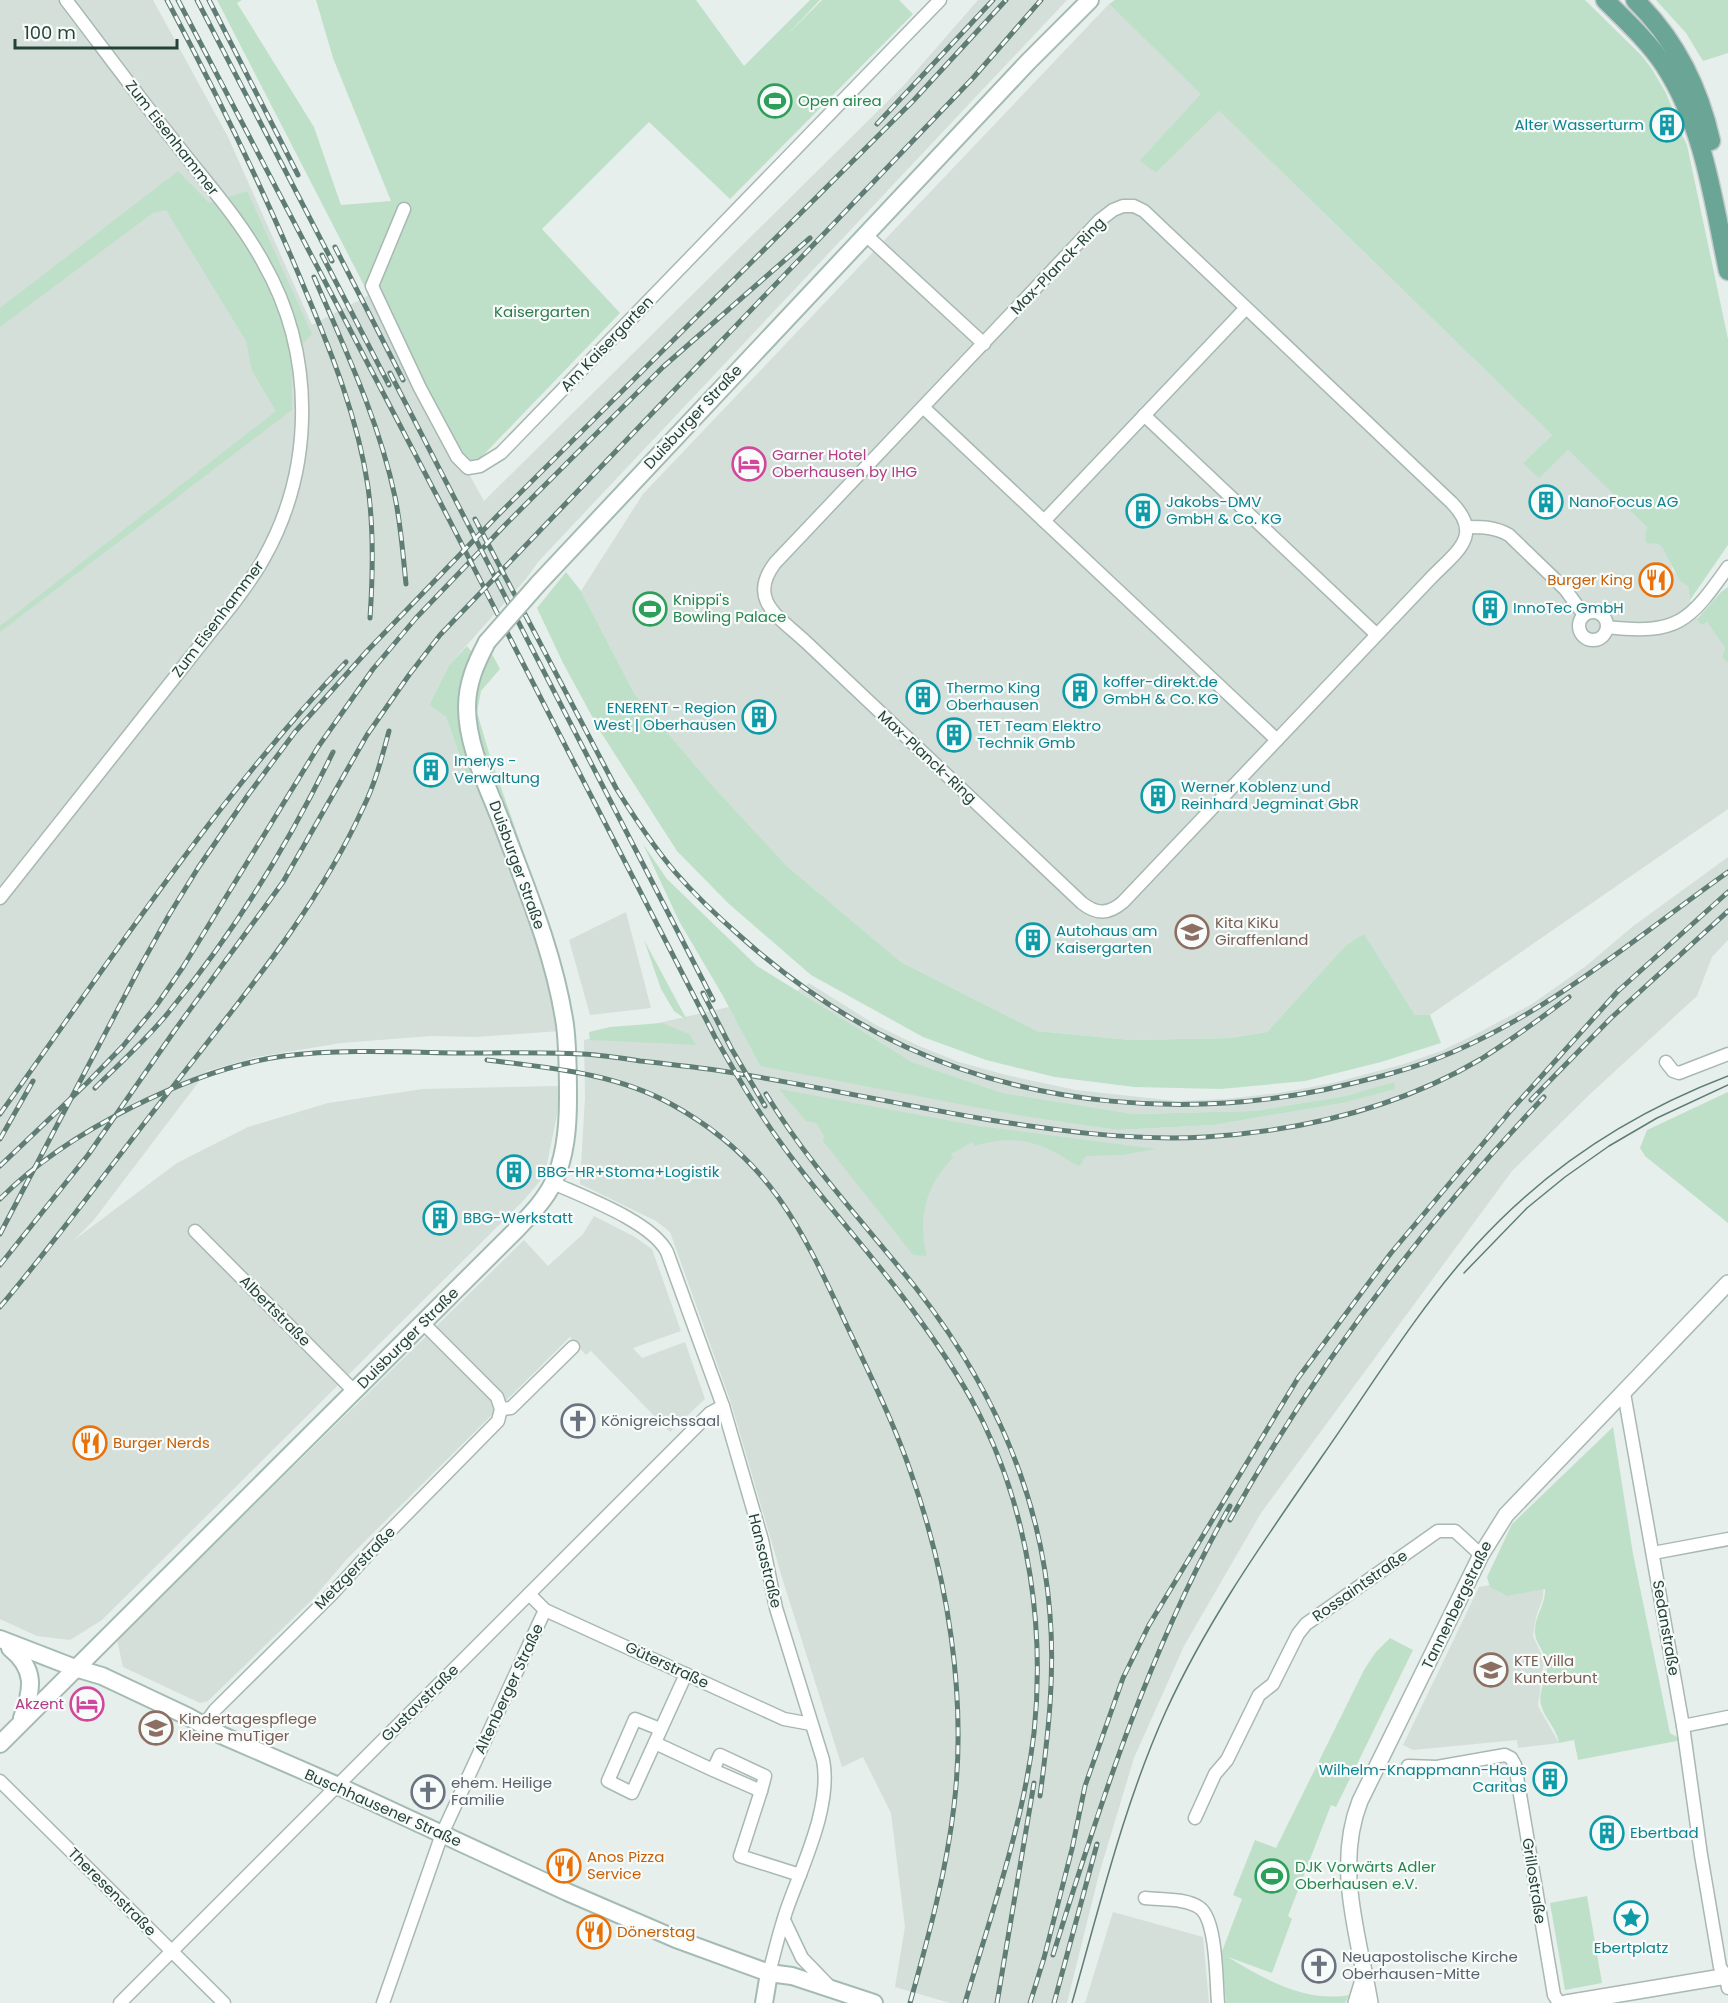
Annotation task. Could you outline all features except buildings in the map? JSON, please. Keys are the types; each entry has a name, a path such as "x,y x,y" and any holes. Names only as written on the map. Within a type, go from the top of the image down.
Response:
{"main road":[{"name":"Duisburger Straße","path":"0,1744 517,1230 540,1203 553,1183 565,1144 568,1122 565,1026 554,973 544,940 478,760 470,729 467,708 470,685 478,661 487,642 538,584 1028,62 1090,0"},
{"path":"1605,0 1640,35 1663,63 1691,115 1702,149 1728,271"},
{"path":"1635,0 1667,37 1697,91 1705,116 1728,218"},
{"path":"0,1639 23,1659 30,1676 31,1690 18,1726"},
{"name":"Buschhausener Straße","path":"0,1639 102,1676 231,1740 676,1939 769,1973 792,1976 874,2003"},
{"name":"Hansastraße","path":"764,2003 769,1973"}],"street":[{"name":"Zum Eisenhammer","path":"0,898 258,568 274,539 289,501 297,468 302,425 302,388 295,345 279,294 264,263 206,181 66,0"},
{"name":"Am Kaisergarten","path":"404,209 372,286 420,388 457,457 468,468 480,466 493,459 508,445 940,0"},
{"name":"Max-Planck-Ring","path":"1123,206 1144,211 1246,308 1452,503 1462,514 1467,527 1465,540 1123,902 1114,909 1103,912 1093,910 1082,903 770,608 763,595 764,581 775,563 1100,220 1113,210 1123,206"},
{"path":"867,236 984,344"},
{"path":"1044,520 1246,308"},
{"path":"924,408 1276,740"},
{"path":"1144,415 1376,634"},
{"path":"1467,527 1491,527 1509,535 1565,589 1584,615"},
{"path":"1607,627 1649,630 1677,622 1697,608 1728,567"},
{"path":"1589,612 1600,613 1607,627 1600,638 1587,639 1581,634 1580,619 1589,612"},
{"path":"1666,1062 1673,1071 1679,1073 1728,1054"},
{"name":"Hansastraße","path":"553,1183 644,1228 662,1242 723,1406 762,1539 776,1608 823,1760 826,1778 825,1791 769,1973"},
{"name":"Albertstraße","path":"195,1231 354,1391"},
{"name":"Tannenbergstraße","path":"1370,2003 1348,1868 1348,1848 1356,1810 1481,1555 1506,1515 1728,1283"},
{"path":"423,1323 494,1393 500,1401 501,1409"},
{"name":"Metzgerstraße","path":"204,1725 215,1710 332,1594 383,1538 495,1426 501,1409 511,1408 573,1347"},
{"name":"Sedanstraße","path":"1624,1393 1683,1725 1703,1865 1726,1977"},
{"name":"Gustavstraße","path":"120,2003 710,1413 723,1406"},
{"name":"Rossaintstraße","path":"1195,1818 1215,1774 1227,1760 1259,1695 1273,1684 1298,1634 1306,1624 1441,1530 1455,1531 1481,1555"},
{"path":"1653,1553 1728,1539"},
{"name":"Güterstraße","path":"529,1594 545,1610 784,1719 811,1724"},
{"name":"Altenberger Straße","path":"383,2003 442,1834 545,1610"},
{"path":"660,1730 635,1719 608,1781 632,1793 686,1674"},
{"path":"1683,1725 1728,1717"},
{"path":"655,1743 761,1791 740,1856 800,1875"},
{"name":"Grillostraße","path":"1408,1766 1437,1767 1504,1755 1511,1758 1515,1765 1554,1995 1559,2003"},
{"name":"Theresenstraße","path":"0,1781 224,2003"},
{"path":"1145,1898 1177,1900 1196,1906 1205,1914 1211,1927 1218,2003"},
{"path":"784,1920 802,1958 832,1989"},
{"path":"1356,2003 1364,1977"},
{"path":"1566,2003 1726,1977"}],"shaded area":[{"path":"0,0 153,0 228,137 312,325 369,295 484,501 904,85 978,0 1067,0 538,562 526,579 449,665 429,705 446,717 467,776 479,768 529,901 561,1031 476,1037 431,1036 341,1043 257,1057 207,1071 93,1221 74,1240 177,1163 248,1127 328,1103 423,1089 558,1086 558,1110 547,1164 540,1181 524,1200 102,1620 70,1640 37,1636 0,1619"},
{"path":"1109,4 1202,94 1139,161 1156,173 1219,111 1552,435 1523,463 1568,450 1648,527 1645,538 1662,547 1671,562 1672,570 1688,586 1697,619 1707,622 1725,648 1722,658 1728,663 1728,809 1430,1015 1415,1015 1364,935 1346,945 1267,1032 1230,1038 1131,1040 1037,1031 901,962 787,866 711,784 634,693 581,591 643,494"},
{"path":"1728,857 1728,940 1712,957 1697,996 1589,1095 1512,1171 1261,1513 1184,1646 1134,1758 1099,1874 1067,2003 950,2003 895,1987 905,1927 891,1813 863,1757 842,1767 783,1581 731,1403 670,1232 656,1221 580,1184 585,1097 584,1040 729,1007 760,1066 1118,1130 1214,1125 1343,1103 1393,1083 1345,1096 1254,1111 1134,1114 1003,1093 912,1062 797,991 809,983 876,1025 959,1062 1076,1090 1176,1101 1225,1099 1279,1093 1333,1083 1404,1064 1441,1051 1478,1033 1532,1004 1586,966 1632,927"},
{"path":"626,912 651,1008 590,1015 569,940"},
{"path":"594,1216 635,1237 652,1249 681,1331 633,1348 642,1358 685,1342 705,1399 670,1432 591,1351 586,1355 570,1337 346,1560 312,1600 208,1701 200,1703 123,1667 117,1640 524,1240 548,1266 583,1234"},
{"name":"KTE Villa Kunterbunt","path":"1544,1576 1543,1598 1536,1617 1533,1636 1544,1660 1538,1706 1559,1743 1518,1748 1517,1740 1413,1750 1403,1745 1479,1587"},
{"path":"1113,1912 1203,1937 1209,2003 1085,2003"}],"green space":[{"name":"Kaisergarten","path":"217,0 242,0 237,3 314,127 341,205 391,201 333,58 316,0 696,0 744,66 810,0 820,0 786,36 822,0 899,0 913,14 730,199 649,122 542,229 620,313 468,471 369,295"},
{"path":"1115,0 1585,0 1642,56 1666,93 1687,145 1728,339 1728,545 1690,600 1688,586 1680,581 1662,547 1647,543 1645,538 1647,527 1568,450 1539,478 1523,463 1552,435 1219,111 1156,173 1139,161 1201,94 1109,4"},
{"path":"1656,0 1728,0 1728,53 1703,61 1686,33"},
{"path":"178,171 209,203 247,191 312,334 292,354 292,410 0,632 0,626 276,411 252,371 246,341 166,210 153,213 0,327 0,308"},
{"path":"566,572 581,591 634,693 711,784 787,866 901,962 1037,1031 1131,1040 1230,1038 1267,1032 1346,945 1364,934 1415,1015 1430,1015 1441,1043 1381,1062 1305,1081 1221,1089 1134,1087 1055,1077 986,1060 923,1037 811,975 729,904 677,851 600,731 563,663 537,608"},
{"path":"1728,587 1728,663 1722,658 1725,648 1707,622 1701,625 1697,619"},
{"path":"485,641 500,669 481,691 477,712 534,882 569,1002 479,768 467,776 446,717 429,705 449,665 467,646 475,656"},
{"path":"643,844 667,879 757,966 912,1062 1003,1093 1134,1114 1254,1111 1345,1096 1394,1082 1395,1089 1343,1103 1214,1125 1118,1130 1017,1115 760,1066 723,996 679,921"},
{"path":"644,940 687,1020 674,1011 661,989"},
{"path":"662,1023 689,1034 696,1045 590,1040 589,1032 610,1027"},
{"path":"779,1089 979,1126 1156,1149 1122,1155 1086,1156 1080,1166 1036,1144 1006,1140 975,1146 972,1142 951,1154 953,1158 930,1191 923,1229 927,1256 913,1255 823,1141 824,1136 816,1123 806,1121"},
{"path":"1728,1092 1728,1223 1645,1156 1640,1148 1647,1130"},
{"path":"1613,1427 1633,1554 1670,1733 1682,1740 1578,1760 1574,1740 1559,1743 1541,1705 1540,1699 1547,1666 1535,1630 1545,1589 1507,1596 1490,1587 1487,1577 1512,1524"},
{"path":"1390,1638 1413,1650 1336,1807 1331,1805 1288,1916 1292,1919 1272,1973 1228,1957 1271,1981 1301,1992 1333,1997 1349,1995 1345,2003 1226,2003 1221,1954 1242,1899 1233,1895 1255,1840 1276,1848 1364,1670 1375,1653"},
{"path":"1587,1896 1602,1983 1565,1990 1550,1903"}],"tram line":[{"path":"1072,2003 1125,1818 1151,1746 1182,1677 1239,1580 1396,1348 1476,1245 1531,1191 1561,1167 1624,1125 1728,1076"},
{"path":"1464,1273 1527,1208 1565,1177 1609,1146 1657,1118 1728,1085"}],"railway":[{"path":"167,0 223,108 274,218 316,315 343,387 364,462 370,503 372,552 370,618"},
{"path":"178,0 439,500 715,1037 773,1133 903,1297 945,1357 977,1410 1000,1460 1012,1497 1030,1575 1035,1614 1037,1694 1034,1733 1022,1801 1005,1869 965,2003"},
{"path":"197,0 332,261"},
{"path":"209,0 298,175"},
{"path":"877,124 993,0"},
{"path":"0,1234 169,915 248,795 295,732 368,650 500,513 913,101 1006,0"},
{"path":"0,1265 88,1155 175,1030 283,882 367,735 440,635 973,78 1041,0"},
{"path":"0,1166 87,1083 123,1046 156,1006 183,967 318,747 373,669 416,618 663,367 810,238"},
{"path":"335,247 403,380"},
{"path":"322,255 389,385"},
{"path":"314,277 349,358 380,441 397,508 406,584"},
{"path":"390,373 713,1000"},
{"path":"475,519 616,788 659,852 690,889 723,921 798,983 861,1024 906,1047 955,1067 1006,1083 1058,1094 1111,1101 1165,1104 1218,1103 1271,1099 1323,1090 1405,1069 1453,1052 1526,1014 1595,969 1728,872"},
{"path":"0,1114 208,825 298,714 346,662"},
{"path":"0,1307 250,988 300,919 323,883 363,808 375,780 389,731"},
{"path":"95,1088 160,1023 215,952 278,855 333,752"},
{"path":"1030,2003 1072,1849 1085,1786 1123,1678 1149,1625 1298,1378 1391,1253 1512,1109 1618,991 1728,892"},
{"path":"1531,1100 1611,1018 1728,911"},
{"path":"703,993 731,1048 765,1106"},
{"path":"0,1199 27,1174 59,1150 132,1107 210,1074 284,1056 327,1052 596,1055 722,1071 1043,1128 1151,1138 1205,1137 1312,1123 1382,1104 1416,1091 1481,1059 1569,997"},
{"path":"487,1060 582,1073 627,1085 671,1104 705,1125 734,1148 758,1172 798,1227 831,1291 881,1399 911,1473 935,1554 944,1596 956,1680 958,1722 954,1806 941,1881 910,2003"},
{"path":"0,1139 33,1081"},
{"path":"766,1094 819,1170 916,1288 943,1325 989,1401 1008,1442 1036,1526 1045,1570 1050,1615 1051,1683 1040,1796"},
{"path":"1230,1520 1298,1407 1374,1299 1456,1195 1544,1097"},
{"path":"1053,1955 1109,1782 1151,1669 1201,1559 1230,1506"},
{"path":"997,2003 1034,1783"},
{"path":"1054,2003 1097,1844"}],"place":[{"name":"Open airea","path":"775,101"},
{"name":"Alter Wasserturm","path":"1667,125"},
{"name":"Garner Hotel Oberhausen by IHG","path":"749,464"},
{"name":"NanoFocus AG","path":"1546,502"},
{"name":"Jakobs-DMV GmbH & Co. KG","path":"1143,511"},
{"name":"Burger King","path":"1656,580"},
{"name":"InnoTec GmbH","path":"1490,608"},
{"name":"Knippi's Bowling Palace","path":"650,609"},
{"name":"koffer-direkt.de GmbH & Co. KG","path":"1080,691"},
{"name":"Thermo King Oberhausen","path":"923,697"},
{"name":"ENERENT - Region West | Oberhausen","path":"759,717"},
{"name":"TET Team Elektro Technik Gmb","path":"954,735"},
{"name":"Imerys - Verwaltung","path":"431,770"},
{"name":"Werner Koblenz und Reinhard Jegminat GbR","path":"1158,796"},
{"name":"Kita KiKu Giraffenland","path":"1192,932"},
{"name":"Autohaus am Kaisergarten","path":"1033,940"},
{"name":"BBG-HR+Stoma+Logistik","path":"514,1172"},
{"name":"BBG-Werkstatt","path":"440,1218"},
{"name":"Königreichssaal","path":"578,1421"},
{"name":"Burger Nerds","path":"90,1443"},
{"name":"KTE Villa Kunterbunt","path":"1491,1670"},
{"name":"Akzent","path":"87,1704"},
{"name":"Kindertagespflege Kleine muTiger","path":"156,1728"},
{"name":"Wilhelm-Knappmann-Haus Caritas","path":"1550,1779"},
{"name":"ehem. Heilige Familie","path":"428,1792"},
{"name":"Ebertbad","path":"1607,1833"},
{"name":"Anos Pizza Service","path":"564,1866"},
{"name":"DJK Vorwärts Adler Oberhausen e.V.","path":"1272,1876"},
{"name":"Ebertplatz","path":"1631,1918"},
{"name":"Dönerstag","path":"594,1932"},
{"name":"Neuapostolische Kirche Oberhausen-Mitte","path":"1319,1966"}]}
